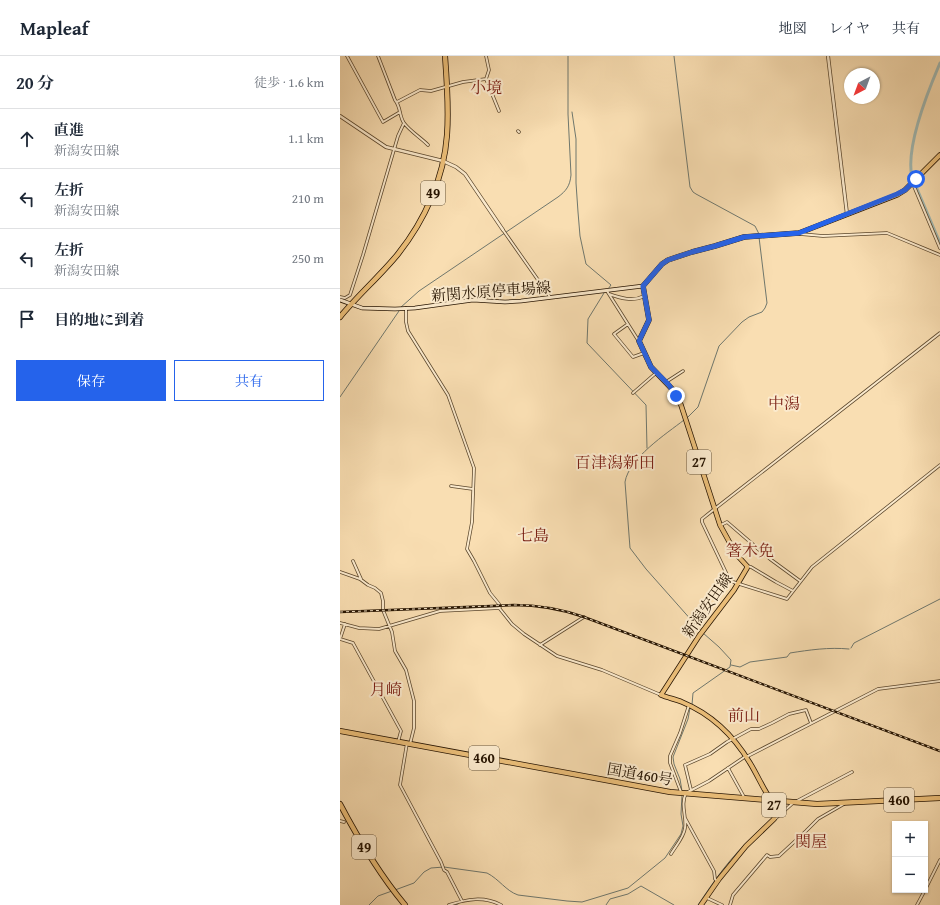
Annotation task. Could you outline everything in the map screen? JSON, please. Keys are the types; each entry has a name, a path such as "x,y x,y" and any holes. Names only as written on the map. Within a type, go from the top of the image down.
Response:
{"highway":[{"name":"49","path":"340,317 387,266 412,235 430,201 443,161 448,130 445,56"},
{"name":"国道460号","path":"340,731 662,791 817,804 940,798"},
{"name":"49","path":"340,804 360,841 390,887 405,905"}],"main road":[{"path":"639,341 649,320 643,286 659,267 668,260 739,238 799,233 847,215 897,194 912,183 940,155"},
{"name":"新関水原停車場線","path":"340,300 362,308 395,309 473,300 505,302 607,292 643,286"},
{"name":"新潟安田線","path":"639,341 651,367 675,393 684,413 720,526 736,554 748,568 702,632 661,695"},
{"name":"27","path":"661,695 691,707 717,723 746,756 776,811 774,819 746,846 717,881 701,905"}],"street":[{"path":"347,56 383,122 400,112"},
{"path":"378,56 400,107 400,112 404,123 428,145"},
{"path":"485,56 489,70 486,79 499,112"},
{"path":"828,56 847,215"},
{"path":"397,102 420,90 431,91 447,86 486,79"},
{"path":"340,116 380,144 394,150 450,163 463,173 550,297"},
{"path":"340,297 345,298 350,295 398,136 404,123"},
{"path":"912,183 940,248"},
{"path":"799,233 823,236 887,233 940,256"},
{"path":"607,292 614,296 631,299 638,299 644,296"},
{"path":"607,292 639,341"},
{"path":"404,308 408,331 443,386 453,409 474,468 472,522 467,549 490,593 516,628 557,656 602,670 661,695"},
{"path":"628,324 614,334 633,357 645,352"},
{"path":"940,333 702,519 702,522 729,579 787,599 809,570 940,465"},
{"path":"666,382 683,371"},
{"path":"634,392 657,373"},
{"path":"451,486 473,489"},
{"path":"720,526 727,522 770,559 800,581"},
{"path":"353,561 361,580"},
{"path":"747,566 751,566 793,591"},
{"path":"340,572 361,580 381,593 383,610 392,632 395,651 406,670 414,701 414,728 409,743 400,789 462,901"},
{"path":"340,623 359,628 374,629 440,611 500,608"},
{"path":"540,645 584,617"},
{"path":"345,624 340,639 354,643 401,731 398,742"},
{"path":"684,793 746,756 878,690 940,681"},
{"path":"670,854 684,833 685,828 683,801 684,793 670,763 670,756 691,707"},
{"path":"691,790 685,765 710,754 727,742 751,730 759,729 788,714 806,710 811,723"},
{"path":"728,768 745,798"},
{"path":"774,819 794,802 852,772"},
{"path":"730,905 733,895 767,856 779,856 818,819 846,803"},
{"path":"684,818 714,871 715,879 717,881"},
{"path":"928,884 940,860"},
{"path":"917,905 923,893"},
{"path":"706,897 722,905"},
{"path":"449,905 462,901 487,899 502,905"}],"waterway":[{"path":"400,308 419,291 558,197 567,188 571,175 568,114 568,56"},
{"path":"674,56 690,187 696,194 755,226 759,234"},
{"path":"940,63 919,119 912,150 911,165 912,177 940,243"},
{"path":"572,112 576,139 576,183 580,236 586,264 611,285 608,289"},
{"path":"687,418 698,407 719,346 742,322 749,317 762,312 767,303 759,237"},
{"path":"604,293 588,319 587,343 646,405 647,448"},
{"path":"340,397 399,311"},
{"path":"684,420 649,447 633,464 628,473 625,482 630,548 646,569 701,631"},
{"path":"851,648 854,643 940,599"},
{"path":"692,705 693,693 730,667 731,660 703,633"},
{"path":"731,665 740,667 750,662 787,657 790,653 804,651 842,648 849,649"},
{"path":"682,791 673,757 688,719 690,708"},
{"path":"395,890 414,883 424,872 431,868 444,867 487,873 510,891 518,895 567,901 582,902 628,888 665,858 681,834 683,826 681,814 682,795"},
{"path":"698,905 730,861 753,837"},
{"path":"606,905 610,899 628,894 641,886 674,905"},
{"path":"369,905 378,896 392,891"}],"railway":[{"path":"340,612 514,605 541,607 567,612 584,617 940,751"}],"district":[{"name":"小境","path":"486,87"},
{"name":"中潟","path":"784,403"},
{"name":"百津潟新田","path":"615,462"},
{"name":"七島","path":"533,535"},
{"name":"箸木免","path":"750,550"},
{"name":"月崎","path":"386,689"},
{"name":"前山","path":"744,715"},
{"name":"関屋","path":"811,841"}],"route":[{"path":"676,396 669,385 651,367 639,341 649,320 643,286 662,264 668,260 739,238 799,233 880,202 905,190 916,179"}]}
